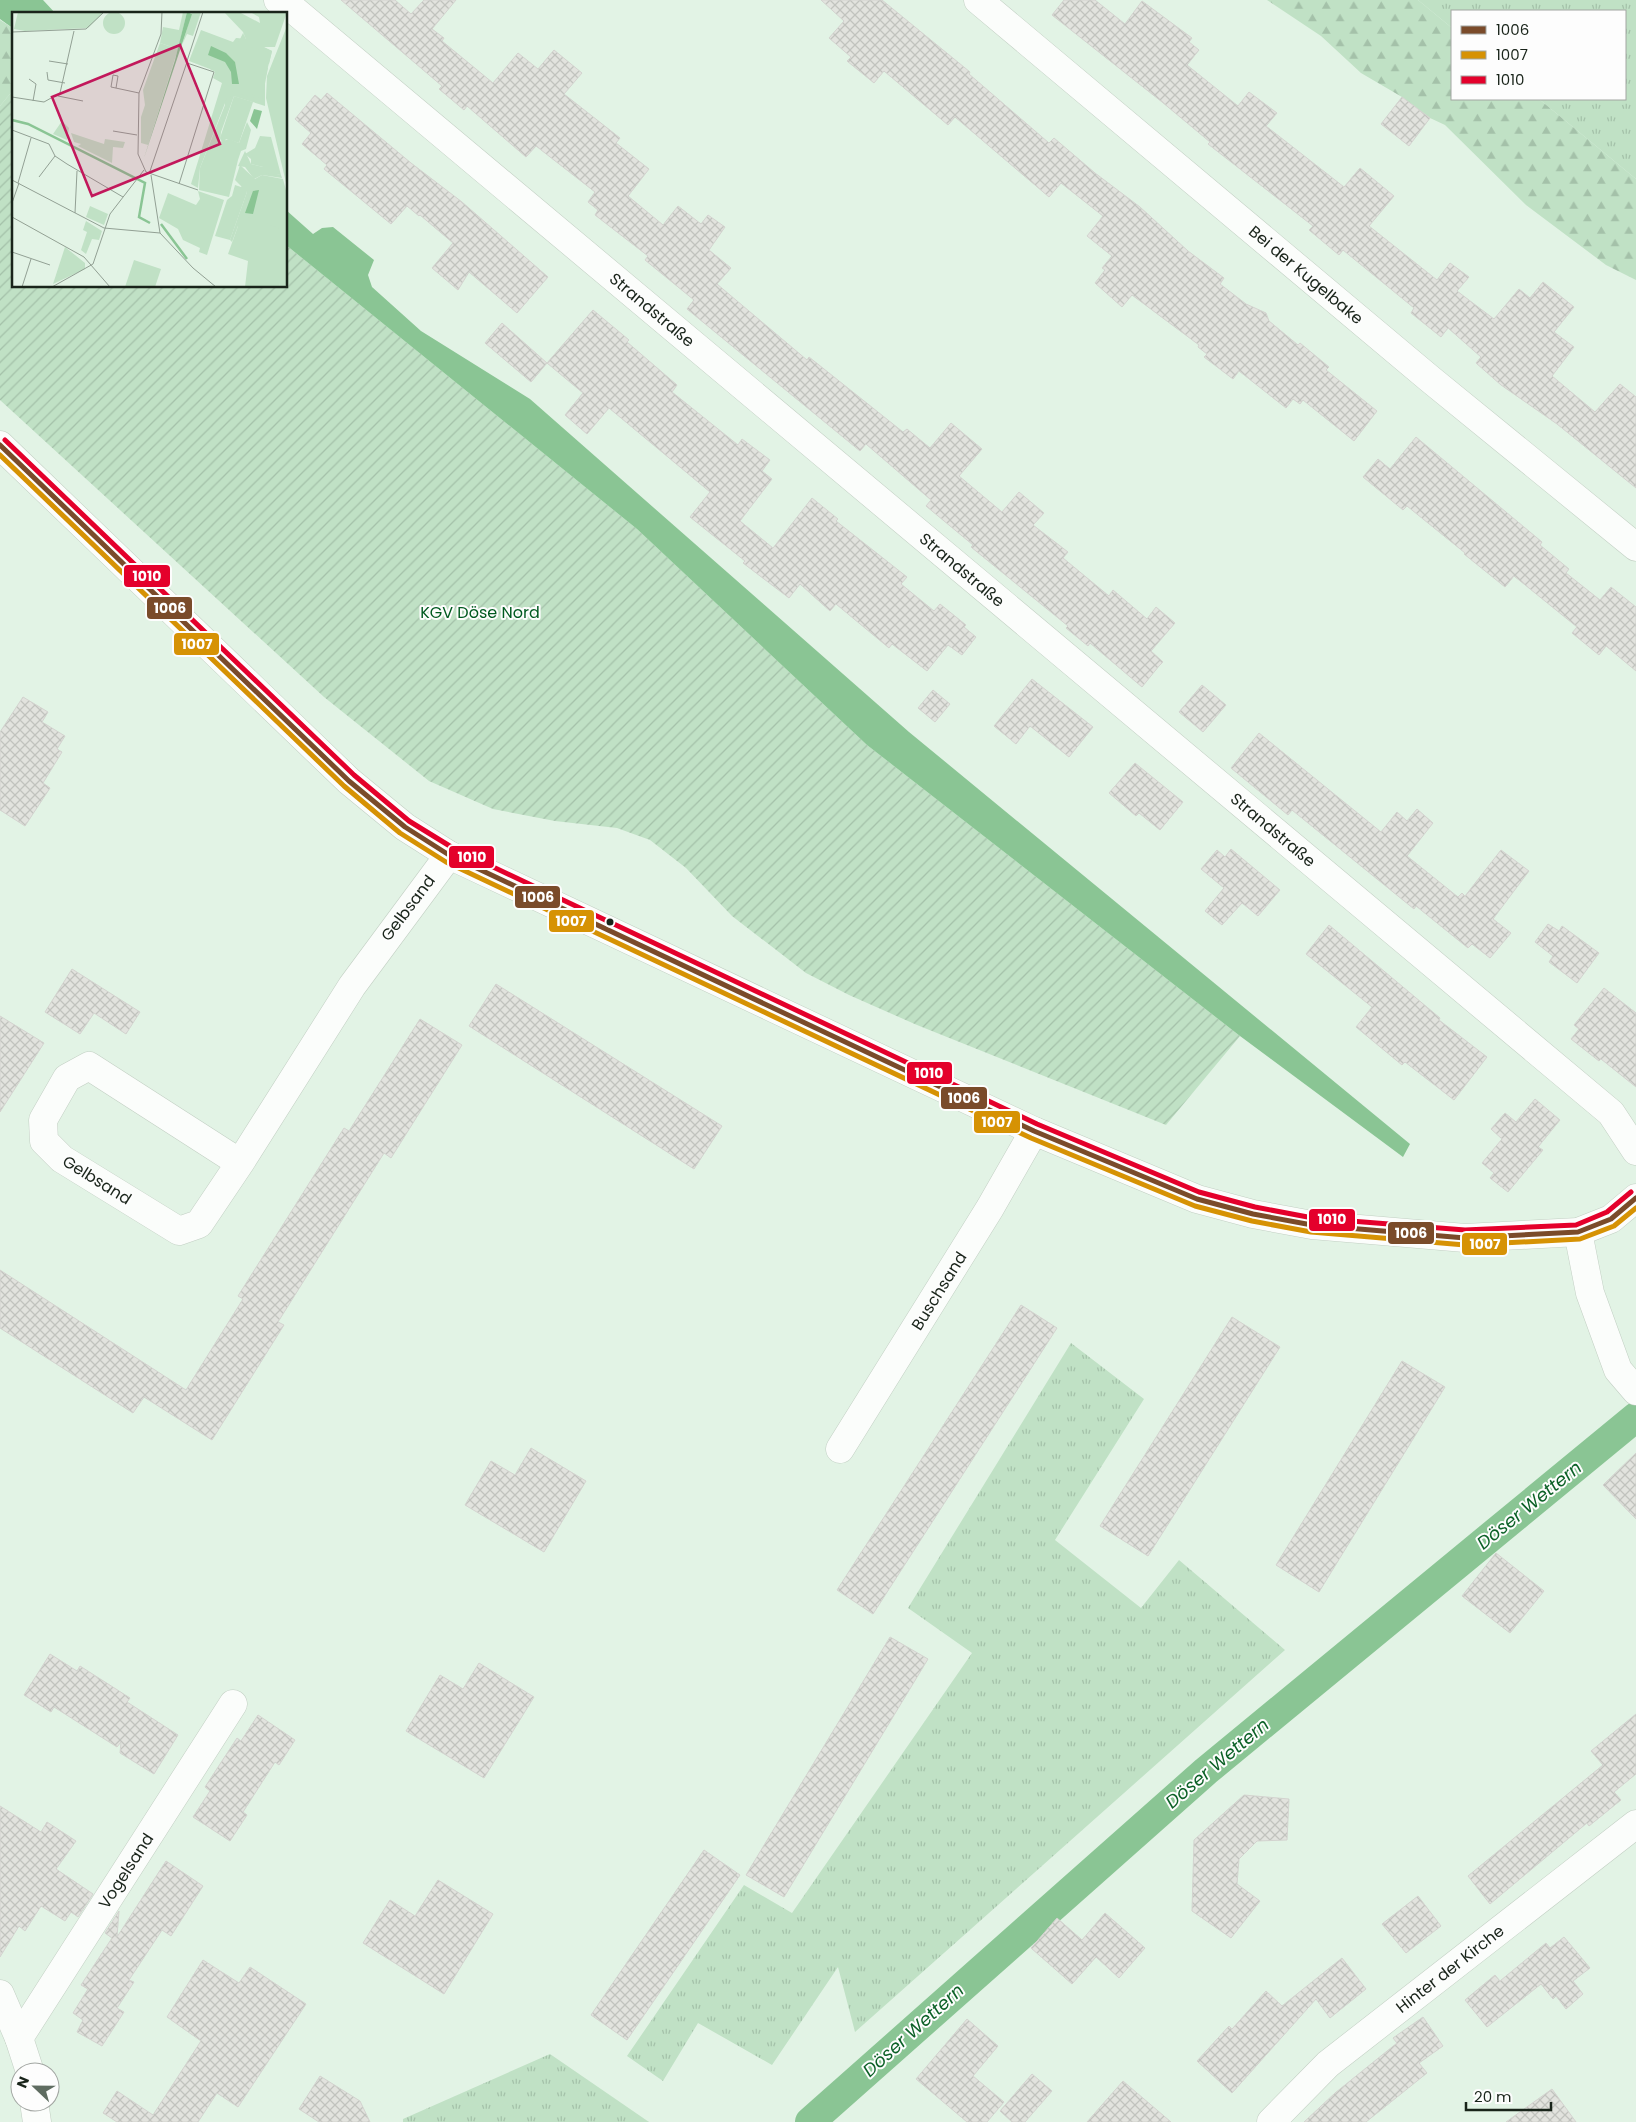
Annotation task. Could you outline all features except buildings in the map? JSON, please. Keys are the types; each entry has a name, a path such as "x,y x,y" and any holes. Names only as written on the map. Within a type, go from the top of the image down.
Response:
{"street":[{"name":"Bei der Kugelbake","path":"978,0 1430,379 1636,546"},
{"name":"Strandstraße","path":"291,3 1611,1113 1636,1151"},
{"path":"0,445 349,781 405,828 448,854 1034,1131 1197,1199 1253,1214 1295,1222 1465,1238 1578,1232 1611,1219 1636,1198"},
{"name":"Gelbsand","path":"240,1163 89,1066 67,1078 42,1120 44,1141 62,1159 179,1231 199,1224 240,1163 352,986 448,854"},
{"name":"Buschsand","path":"840,1449 990,1208 1034,1131"},
{"path":"1578,1232 1590,1293 1618,1370 1633,1388"},
{"name":"Vogelsand","path":"19,2038 233,1704"},
{"name":"Hinter der Kirche","path":"1271,2122 1328,2064 1636,1824"},
{"path":"0,1994 19,2038 27,2062"}],"green space":[{"path":"1267,0 1418,0 1451,27 1451,100 1540,100 1636,179 1636,280 1606,265 1526,205 1445,125 1430,118 1402,97 1361,73 1321,36"},
{"path":"1418,0 1636,0 1636,179 1540,100 1626,100 1626,10 1451,10 1451,27"},
{"path":"0,20 12,28 12,91 0,106"},
{"name":"KGV Döse Nord","path":"12,91 12,288 288,288 288,247 637,529 867,745 1240,1036 1166,1125 917,1025 849,995 806,973 732,916 686,868 650,840 617,828 555,821 493,809 429,781 324,697 0,400 0,106"},
{"path":"1071,1343 1144,1399 1055,1540 1141,1608 1179,1560 1285,1650 855,2032 838,1967 772,2065 698,2023 663,2081 627,2056 744,1885 792,1913 972,1653 908,1608"},
{"path":"550,2054 649,2122 403,2122 403,2119"}],"shaded area":[{"path":"0,0 43,0 54,12 12,12 12,28 0,19"},
{"path":"288,212 313,234 322,228 333,227 374,260 368,275 372,287 421,331 530,399 909,732 1410,1144 1403,1157 1240,1036 867,745 637,529 288,247"}],"waterway":[{"name":"Döser Wettern","path":"810,2122 1206,1771 1636,1417"}],"transit line":[{"name":"1010","path":"5,440 354,775 409,821 453,848 1037,1124 1199,1192 1255,1207 1313,1218 1465,1230 1576,1225 1607,1212 1631,1192"},
{"name":"1006","path":"0,445 349,781 405,827 449,855 1034,1131 1197,1199 1253,1214 1312,1225 1465,1238 1578,1232 1611,1219 1636,1198"},
{"name":"1007","path":"0,455 344,786 400,833 446,862 1031,1138 1195,1206 1252,1221 1311,1232 1465,1245 1580,1239 1614,1226 1636,1208"}]}
